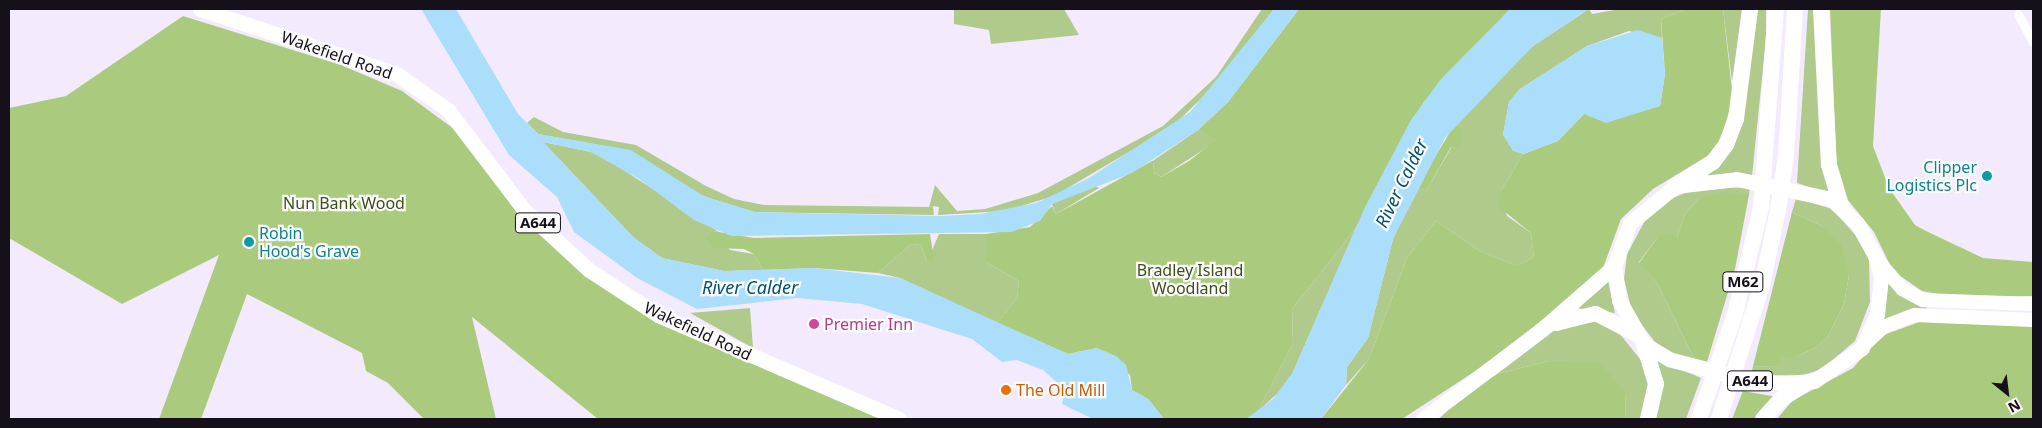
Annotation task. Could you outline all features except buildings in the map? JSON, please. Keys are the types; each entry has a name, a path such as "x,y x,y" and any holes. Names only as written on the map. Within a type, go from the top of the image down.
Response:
{"highway":[{"name":"Wakefield Road","path":"200,9 395,73 448,110 525,211 589,270 658,315 899,419"},
{"path":"1675,186 1712,162 1726,145 1736,119 1750,9"},
{"name":"M62","path":"1699,419 1709,396 1722,356 1761,207 1768,151 1776,9"},
{"name":"M62","path":"1719,419 1741,357 1778,210 1786,156 1795,9"},
{"path":"1821,9 1830,166 1841,205"},
{"path":"1675,186 1737,179 1799,189 1841,205"},
{"name":"A644","path":"1424,419 1541,330 1614,266 1630,223 1675,186"},
{"name":"A644","path":"1541,330 1578,315 1595,313 1697,369 1764,384 1804,384 1829,374 1862,348 1877,314 1881,277 1875,256 1841,205"},
{"name":"A644","path":"1614,266 1619,300 1641,339"},
{"path":"1641,339 1656,384 1648,419"},
{"path":"1763,419 1780,400 1804,384"}],"main road":[{"name":"A644","path":"1875,256 1897,284 1923,300 2033,304"},
{"name":"A644","path":"1862,348 1883,327 1915,315 2033,320"}],"street":[{"path":"2018,14 2033,42"}],"green space":[{"path":"954,9 1064,9 1079,35 991,44 989,30 954,24"},
{"path":"1262,9 1274,9 1217,83 1173,126 1054,196 1004,211 938,215 939,207 933,206 934,215 754,212 703,196 631,151 538,134 527,123 534,117 563,132 636,145 706,186 734,199 764,205 929,207 935,185 957,211 985,209 1038,193 1163,126 1216,77"},
{"name":"Bradley Island Woodland","path":"1299,9 1510,9 1424,102 1356,228 1292,309 1293,343 1258,411 1246,419 1164,419 1148,399 1132,390 1130,375 1097,348 1068,354 997,323 1017,298 1019,281 986,262 986,234 1030,227 1052,206 1056,214 1154,160 1153,172 1161,177 1189,161 1216,140 1198,130 1228,102"},
{"path":"1589,9 1592,14 1620,9 1687,9 1661,19 1662,38 1629,31 1587,46 1520,89 1509,102 1503,135 1523,154 1501,191 1507,216 1531,233 1534,257 1517,266 1480,251 1436,221 1407,258 1369,359 1346,385 1347,367 1368,338 1393,239 1417,187 1426,191 1462,129 1456,122 1533,46"},
{"path":"1687,9 1723,9 1733,99 1720,141 1709,155 1653,189 1621,219 1603,268 1590,283 1480,368 1402,419 1321,419 1369,359 1407,258 1436,221 1480,251 1517,266 1534,257 1531,233 1499,207 1501,191 1523,154 1558,141 1584,114 1660,106 1665,74 1661,19"},
{"path":"1723,9 1742,9 1732,81"},
{"path":"1756,9 1766,9 1766,39 1752,176 1706,175 1716,167"},
{"path":"1808,9 1815,9 1834,195 1797,183"},
{"path":"1830,9 1881,9 1873,146 1889,188 1915,225 1983,258 2033,262 2033,296 1955,297 1922,291 1893,271 1874,232 1843,194 1837,175"},
{"name":"Nun Bank Wood","path":"183,16 341,65 402,91 454,129 606,288 893,419 598,419 472,317 496,419 424,419 388,383 366,371 362,353 247,294 201,419 159,419 219,255 122,304 9,238 9,108 66,96"},
{"path":"1456,122 1462,129 1460,146 1451,147 1426,191 1417,187"},
{"path":"1198,130 1216,139 1214,143 1161,177 1153,172 1154,160"},
{"path":"543,142 591,152 608,160 719,232 713,231 730,250 754,254 763,270 724,271 662,258 633,237"},
{"path":"1092,184 1099,188 1056,214 1052,204"},
{"path":"1720,187 1750,188 1749,195 1699,198 1685,214 1677,237 1658,237 1639,262 1656,281 1695,360 1678,358 1655,342 1632,312 1624,279 1627,254 1647,217 1666,201 1692,190"},
{"path":"1725,192 1749,195 1735,269 1707,362 1695,360 1656,281 1639,263 1658,237 1666,233 1677,237 1685,214 1699,198"},
{"path":"1796,198 1832,209 1859,239 1869,259 1870,302 1855,341 1822,369 1800,376 1751,374 1753,366 1772,367 1779,365 1779,357 1795,357 1815,348 1827,338 1844,304 1849,275 1822,226 1792,212"},
{"path":"1792,212 1822,226 1841,245 1849,275 1844,304 1827,338 1815,348 1795,357 1780,357 1780,365 1772,367 1753,366"},
{"path":"1356,228 1285,387 1258,411 1293,343 1292,309"},
{"path":"713,231 754,238 930,234 934,260 927,262 921,245 911,244 878,273 814,268 763,270 754,254 744,249 714,248 706,237"},
{"path":"939,234 986,234 986,262 1019,281 1017,298 997,323 900,278 878,273 911,244 921,245 927,262"},
{"path":"1608,281 1615,313 1576,308 1597,292"},
{"path":"1887,282 1927,305 1926,310 1880,321"},
{"path":"750,308 753,348 690,313"},
{"path":"1598,321 1615,328 1644,364 1650,385 1644,419 1625,419 1626,392 1549,361 1497,374 1555,330"},
{"path":"1922,321 2033,326 2033,419 1777,419 1792,401 1853,368 1881,336"},
{"path":"1657,359 1701,378 1686,419 1655,419"},
{"path":"1549,361 1599,363 1626,392 1625,419 1439,419 1462,396 1497,374"},
{"path":"1743,391 1777,397 1758,419 1732,419"}],"water":[{"name":"River Calder","path":"421,9 456,9 518,114 538,134 631,150 703,196 754,212 940,216 980,214 1036,203 1089,178 1190,112 1274,9 1299,9 1228,102 1198,130 1132,173 1052,204 1040,221 1011,232 731,236 694,220 639,179 591,152 543,142 633,237 662,258 724,271 814,268 900,278 1068,354 1097,348 1116,356 1126,365 1132,390 1148,399 1164,419 1093,419 1062,404 1065,390 1043,370 1017,360 1002,362 972,339 862,304 797,298 697,309 637,278 574,232 557,197 509,155"},
{"name":"River Calder","path":"1510,9 1589,9 1533,46 1445,138 1393,239 1368,338 1347,367 1346,385 1321,419 1246,419 1273,399 1293,372 1365,207 1411,120 1441,79"},
{"path":"1638,30 1662,38 1665,74 1660,106 1606,123 1584,114 1558,141 1523,154 1513,151 1503,135 1509,102 1520,89 1587,46"}],"place":[{"name":"Clipper Logistics Plc","path":"1987,176"},
{"name":"Robin Hood's Grave","path":"249,242"},
{"name":"Premier Inn","path":"814,324"},
{"name":"The Old Mill","path":"1006,390"}]}
